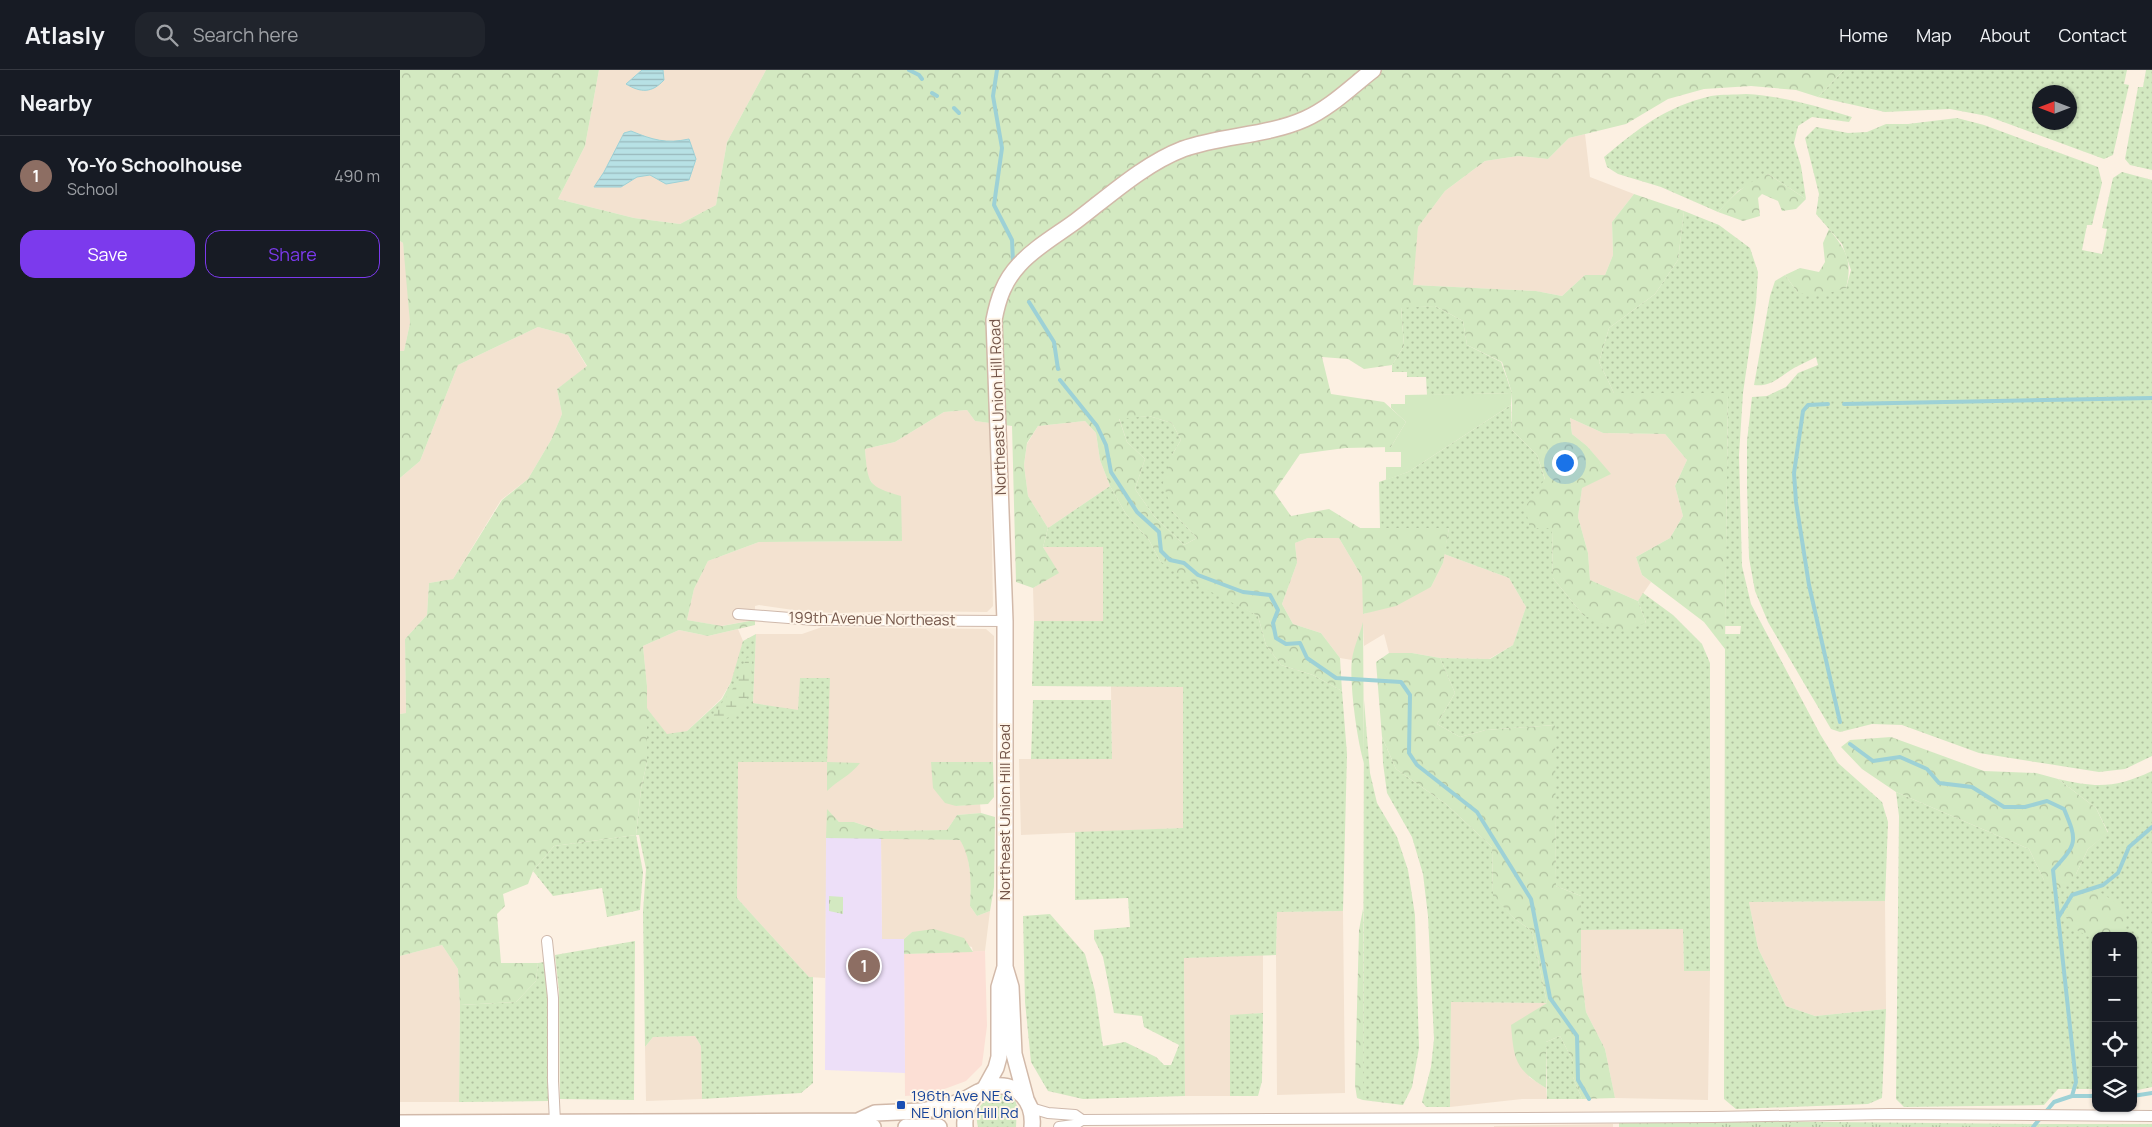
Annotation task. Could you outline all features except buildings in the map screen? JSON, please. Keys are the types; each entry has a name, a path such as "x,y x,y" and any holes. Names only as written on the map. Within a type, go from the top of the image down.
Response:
{"street":[{"name":"Northeast Union Hill Road","path":"965,1127 966,1108 982,1090 996,1068 998,1057 999,987 1005,967 1005,621 994,320 998,300 1005,285 1019,265 1039,248 1149,168 1183,150 1305,119 1329,104 1372,70"},
{"name":"199th Avenue Northeast","path":"738,614 815,620 1005,621"},
{"path":"546,941 554,998 553,1081 555,1122"},
{"name":"Northeast Union Hill Road","path":"1005,967 1011,987 1014,1054 1029,1103 1032,1127"},
{"path":"858,1121 875,1113 920,1111 941,1107 960,1102 996,1085 1008,1086 1018,1091 1029,1103 1048,1113 1075,1116 1082,1120 1889,1114 2152,1116"},
{"path":"1059,1127 1074,1125 1082,1120"},
{"path":"400,1123 858,1121 873,1127"},
{"path":"906,1127 940,1127"}],"shaded area":[{"path":"599,70 766,70 727,142 716,205 680,224 634,218 558,199 585,146"},
{"path":"1585,134 1590,177 1634,194 1612,222 1613,255 1605,275 1585,275 1562,296 1536,291 1412,285 1418,227 1445,191 1485,161 1518,156 1548,159 1569,138"},
{"path":"400,241 403,243 408,284 410,323 404,351 400,351"},
{"path":"538,327 568,335 587,367 557,389 562,414 551,440 528,479 501,500 453,579 429,583 427,615 405,639 406,713 400,714 400,478 420,461 458,365"},
{"path":"967,410 975,421 990,423 993,606 987,612 900,611 839,613 807,612 759,605 755,606 755,620 721,626 687,620 694,589 708,561 759,542 902,541 867,475 865,449 895,442 944,412"},
{"path":"1570,418 1603,433 1665,434 1687,460 1675,486 1683,516 1670,538 1636,557 1642,575 1651,582 1638,601 1590,580 1588,553 1578,517 1582,487 1610,474 1587,446 1572,434"},
{"path":"1085,421 1096,433 1100,460 1110,486 1048,528 1028,496 1024,465 1027,444 1038,426"},
{"path":"1308,538 1339,538 1362,577 1364,614 1431,587 1443,563 1444,554 1509,578 1526,607 1513,645 1489,659 1440,658 1412,653 1389,653 1384,634 1364,646 1363,624 1352,660 1340,658 1321,633 1293,624 1282,604 1297,563 1295,543"},
{"path":"1103,546 1103,622 1034,621 1033,588 1058,573 1043,547"},
{"path":"822,627 986,629 994,636 993,762 931,762 956,806 980,804 981,813 957,815 947,830 881,831 854,822 839,822 827,810 825,978 809,977 737,898 738,762 827,761 798,711 753,703 756,634 802,634"},
{"path":"738,629 743,641 738,663 731,682 721,699 687,731 667,735 646,707 647,686 643,646 679,630 708,636"},
{"path":"1111,686 1183,686 1183,828 1021,835 1019,759 1112,759"},
{"path":"826,838 881,838 882,939 904,939 905,1073 825,1070"},
{"path":"881,838 960,840 967,851 971,880 970,906 977,916 990,911 985,951 973,952 972,947 912,932 904,939 882,940"},
{"path":"1885,901 1886,1009 1815,1016 1786,1006 1758,948 1749,902"},
{"path":"1343,911 1345,1093 1277,1095 1277,912"},
{"path":"1683,929 1684,971 1710,971 1708,1100 1615,1098 1605,1049 1586,1012 1581,972 1580,930"},
{"path":"442,945 458,969 460,1005 459,1102 400,1102 400,956"},
{"path":"985,951 987,1026 982,1065 966,1081 931,1094 905,1096 904,954"},
{"path":"1263,955 1263,1013 1230,1016 1230,1096 1185,1096 1184,958"},
{"path":"1451,1002 1547,1003 1529,1077 1546,1088 1547,1099 1522,1099 1450,1107"},
{"path":"695,1036 701,1046 702,1099 646,1101 645,1047 653,1037"},
{"path":"1613,1124 1613,1127 1494,1127 1494,1126"}],"green space":[{"path":"400,70 599,70 585,146 558,199 634,218 680,224 716,205 727,142 766,70 1844,70 1818,97 1796,90 1751,86 1704,89 1668,99 1626,124 1569,138 1548,159 1518,156 1485,161 1445,191 1418,227 1413,285 1536,291 1562,296 1585,275 1605,275 1613,255 1612,222 1634,194 1684,211 1678,260 1655,294 1609,328 1599,362 1614,393 1728,393 1725,649 1704,622 1642,575 1636,557 1670,538 1683,516 1675,486 1687,460 1665,434 1603,433 1570,418 1572,434 1587,446 1611,474 1582,488 1578,517 1588,553 1590,580 1638,601 1646,623 1620,632 1583,615 1553,578 1552,528 1530,528 1525,507 1545,479 1537,455 1512,430 1512,393 1502,362 1467,345 1463,321 1435,306 1401,308 1404,346 1392,365 1364,369 1348,359 1322,357 1331,394 1384,402 1406,422 1391,447 1345,448 1300,454 1274,492 1291,516 1329,509 1360,528 1449,528 1443,563 1431,587 1396,606 1363,614 1362,577 1339,538 1308,538 1295,543 1297,563 1282,604 1293,624 1321,633 1340,658 1342,691 1313,675 1281,665 1266,645 1258,616 1184,578 1160,561 1149,540 1126,514 1110,486 1100,460 1096,433 1085,421 1038,426 1027,443 1024,465 1028,496 1048,528 1043,547 1059,573 1033,588 1016,582 1012,426 975,421 967,410 944,412 895,442 865,449 867,470 871,482 881,489 901,496 902,541 759,542 708,561 694,589 687,620 722,626 755,620 755,625 708,636 679,630 643,646 647,686 647,762 641,789 636,835 554,846 533,871 528,884 503,894 505,906 497,914 501,963 538,963 536,981 516,1002 460,1005 458,969 442,945 400,956 400,714 406,713 405,639 427,615 429,583 453,579 502,500 528,479 551,440 562,414 557,389 587,366 568,335 538,327 458,365 420,461 400,478 400,351 404,351 410,323 403,243 400,241","holes":["1149,416 1172,423 1181,440 1172,455 1163,483 1172,511 1197,538 1184,545 1154,516 1135,489 1145,459 1127,442 1119,419"]},
{"path":"1844,70 2127,70 2124,84 2129,85 2113,155 2104,159 1987,116 1950,109 1885,112 1818,97"},
{"path":"2146,70 2152,70 2152,170 2130,165 2125,159 2138,87 2143,87"},
{"path":"1746,94 1787,99 1852,117 1849,122 1812,117 1798,126 1794,143 1801,166 1806,199 1768,174 1738,191 1718,212 1661,187 1618,174 1607,167 1604,157 1641,128 1666,112 1711,96"},
{"path":"1957,118 1984,125 2098,167 2102,183 2092,225 2087,225 2082,250 2102,254 2107,229 2102,228 2113,178 2122,172 2152,180 2152,756 2125,769 2099,772 1979,753 1902,725 1872,724 1840,732 1831,729 1768,622 1755,591 1749,558 1747,486 1747,441 1752,397 1767,396 1786,387 1798,373 1818,365 1816,357 1771,383 1754,385 1770,296 1775,281 1785,275 1798,293 1846,288 1851,270 1842,244 1816,214 1819,194 1805,138 1816,127 1848,133 1867,132 1886,124 1908,124"},
{"path":"1768,174 1806,199 1796,209 1782,211 1778,201 1762,194 1758,198 1760,216 1743,221 1718,212 1741,190 1753,181"},
{"path":"1684,211 1719,225 1750,248 1758,272 1756,303 1743,393 1739,455 1742,566 1751,604 1820,734 1838,763 1882,802 1888,822 1885,901 1749,902 1758,948 1786,1006 1815,1016 1886,1009 1882,1098 1868,1104 1736,1109 1724,1099 1725,634 1740,634 1741,626 1725,626 1728,394 1614,393 1599,362 1609,328 1655,294 1678,260"},
{"path":"1829,229 1840,243 1846,256 1849,270 1846,288 1818,296 1798,293 1785,275 1800,268 1819,272 1825,262 1823,243"},
{"path":"1435,306 1463,321 1467,345 1501,362 1512,393 1427,395 1426,377 1407,377 1407,372 1392,372 1392,365 1404,346 1401,307"},
{"path":"1512,393 1511,405 1408,472 1386,480 1386,467 1401,467 1401,452 1385,452 1385,447 1391,447 1406,422 1391,408 1391,404 1405,404 1405,395"},
{"path":"1511,405 1512,430 1537,455 1545,480 1552,528 1553,578 1583,615 1646,623 1638,601 1643,593 1673,615 1702,644 1710,663 1710,971 1684,971 1683,929 1580,930 1581,896 1556,886 1554,725 1486,730 1460,737 1437,724 1455,693 1440,658 1490,659 1513,645 1526,607 1509,578 1444,554 1449,528 1380,528 1379,482 1408,472"},
{"path":"1149,416 1172,423 1181,440 1172,455 1172,511 1197,538 1184,545 1154,516 1135,489 1145,459 1127,442 1119,418"},
{"path":"1110,486 1126,514 1149,540 1160,561 1258,616 1266,645 1281,665 1313,675 1342,691 1347,754 1343,911 1277,912 1276,955 1184,958 1185,1096 1083,1099 1048,1091 1031,1062 1025,1002 1023,916 1050,914 1085,954 1095,991 1103,1046 1125,1042 1156,1057 1164,1065 1171,1065 1179,1045 1144,1027 1142,1016 1114,1013 1103,957 1094,939 1094,930 1130,927 1128,898 1075,900 1075,832 1183,828 1183,687 1032,686 1034,621 1103,621 1103,547 1043,547 1048,528"},
{"path":"1363,622 1364,763 1354,711 1351,669 1353,654"},
{"path":"756,634 753,703 798,710 800,678 830,678 827,762 738,762 737,898 809,977 813,977 813,1083 801,1093 702,1099 701,1046 695,1036 653,1037 645,1047 643,912 646,869 639,835 636,835 641,789 647,762 646,707 667,734 687,731 722,699 731,682 743,641"},
{"path":"1389,653 1412,653 1440,658 1455,693 1437,724 1460,737 1486,730 1555,725 1556,886 1581,896 1581,972 1586,1012 1605,1049 1615,1098 1582,1099 1573,1077 1573,1061 1560,1036 1546,1042 1546,1088 1528,1075 1518,1062 1513,1047 1511,1025 1547,1003 1532,931 1515,919 1493,896 1492,847 1446,804 1396,769 1382,737 1376,662"},
{"path":"748,657 752,662 751,682 747,698 743,705 730,717 719,722 713,717 736,683"},
{"path":"1033,700 1111,700 1112,759 1031,759"},
{"path":"1364,700 1370,773 1377,803 1397,837 1408,870 1415,915 1419,1048 1412,1087 1403,1105 1363,1100"},
{"path":"1382,737 1396,769 1446,804 1492,847 1493,895 1515,919 1532,931 1547,1003 1451,1002 1450,1107 1426,1107 1422,1102 1431,1067 1434,1039 1428,916 1423,874 1412,837 1387,793"},
{"path":"1891,737 1984,771 2036,773 2058,779 2096,808 2108,833 2088,849 2076,874 2060,889 2044,880 2029,849 1896,792 1862,769 1841,747 1850,740"},
{"path":"827,762 860,763 827,791"},
{"path":"931,762 993,762 994,797 988,804 956,806 945,803 933,788"},
{"path":"2152,771 2152,1087 2137,1090 2137,932 2092,932 2092,1089 2058,1089 2044,1105 1904,1107 1896,1099 1899,816 1896,792 2029,849 2044,880 2076,874 2088,849 2108,832 2096,808 2058,779 2084,784 2106,785 2139,777"},
{"path":"827,809 839,822 854,822 881,831 947,830 957,815 981,813 995,817 994,887 990,911 977,916 970,906 969,864 960,840 826,838"},
{"path":"636,835 643,872 640,910 607,917 602,888 553,896 533,871 554,846"},
{"path":"2097,890 2125,909 2127,922 2125,932 2092,932 2092,939 2073,928 2064,913 2074,897"},
{"path":"829,896 843,897 843,914 829,911"},
{"path":"1363,909 1363,1100 1357,1098 1355,1085 1359,930"},
{"path":"934,929 964,938 973,952 904,954 904,939 912,932"},
{"path":"635,941 634,1100 560,1099 559,991 555,955"},
{"path":"545,962 549,1003 549,1101 459,1102 460,1005 516,1002 536,981 538,963"},
{"path":"1263,1013 1262,1081 1258,1096 1230,1096 1230,1015"},
{"path":"1560,1036 1573,1061 1573,1077 1582,1099 1547,1099 1546,1042"},
{"path":"1001,1095 1015,1100 1017,1106 1016,1127 978,1127 978,1109 984,1102"},
{"path":"1719,1121 2041,1124 2039,1127 1619,1127 1619,1123"},
{"path":"1720,1122 2052,1127 1720,1127"},
{"path":"2041,1124 2116,1124 2116,1127 2039,1127"},
{"path":"2116,1124 2152,1124 2152,1127 2116,1127"}],"water":[{"path":"642,70 663,70 664,80 655,87 646,90 637,89 626,84"},
{"path":"631,131 660,140 689,139 696,159 689,180 666,184 650,175 637,177 621,187 594,187 624,133"}],"waterway":[{"path":"909,70 919,75 922,79"},
{"path":"997,70 993,96 1002,148 994,205 1012,240 1013,262"},
{"path":"932,93 937,96"},
{"path":"954,108 959,113"},
{"path":"1029,302 1054,342 1058,369"},
{"path":"1060,380 1097,426 1106,445 1111,472 1137,512 1159,532 1161,551 1170,560 1184,563 1198,575 1243,592 1270,595 1278,610 1273,623 1276,638 1286,644 1300,643 1307,658 1336,678 1401,682 1410,695 1409,753 1417,765 1477,812 1531,899 1550,998 1577,1036 1578,1080 1589,1099"},
{"path":"1844,404 2152,398"},
{"path":"1828,404 1808,405 1803,411 1794,473 1796,502 1809,585 1840,722"},
{"path":"1850,744 1873,761 1900,757 1927,769 1939,783 1972,787 2004,807 2025,807 2047,801 2064,809 2072,829 2073,842 2067,854 2053,870 2076,1082 2072,1096"},
{"path":"2058,918 2072,895 2103,885 2118,873 2129,847 2152,827"},
{"path":"2137,1095 2152,1093"},
{"path":"2033,1127 2054,1102 2072,1096 2092,1096"}],"place":[{"name":"Yo-Yo Schoolhouse","path":"864,966"},
{"name":"196th Ave NE & NE Union Hill Rd","path":"901,1105"}]}
